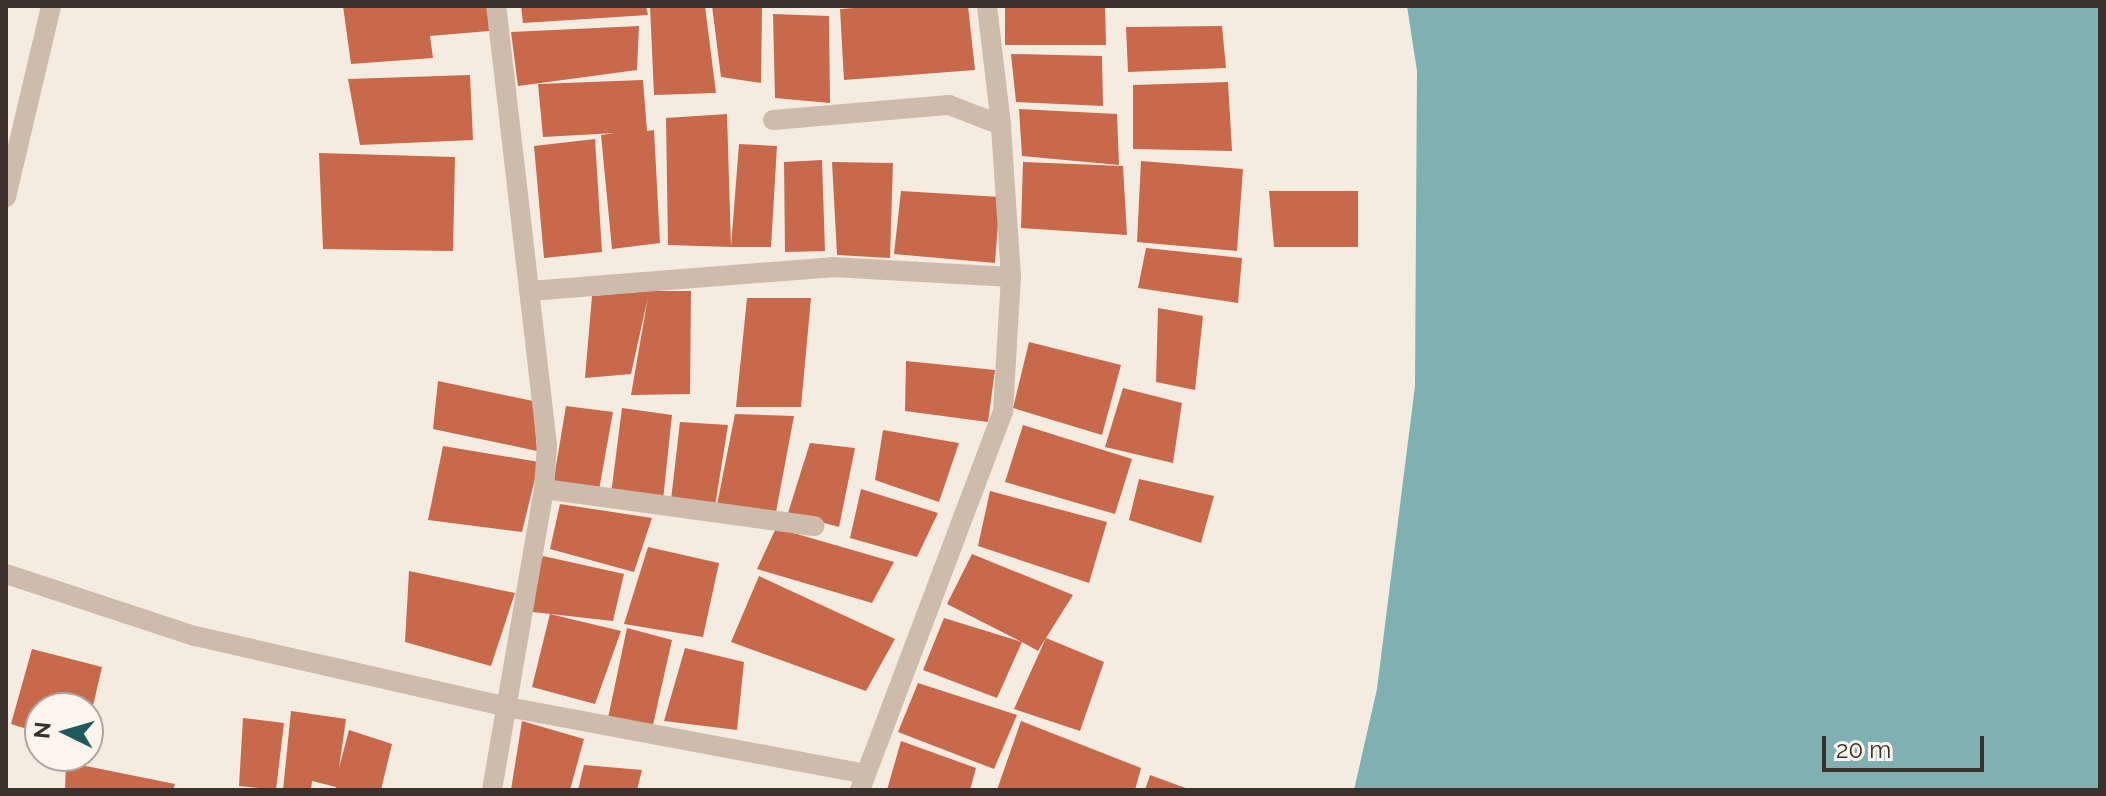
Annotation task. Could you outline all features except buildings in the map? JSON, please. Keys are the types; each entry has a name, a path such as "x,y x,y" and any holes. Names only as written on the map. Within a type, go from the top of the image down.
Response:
{"street":[{"path":"6,197 51,6"},
{"path":"492,790 544,489 547,445 496,6"},
{"path":"6,574 195,636 508,707 863,782 1003,411 1011,277 1001,125 987,6"},
{"path":"773,120 949,105 1001,125"},
{"path":"530,291 832,267 1011,277"},
{"path":"544,489 814,526"}],"water":[{"path":"1407,6 2100,6 2100,790 1354,790 1377,689 1415,386 1417,71"}]}
